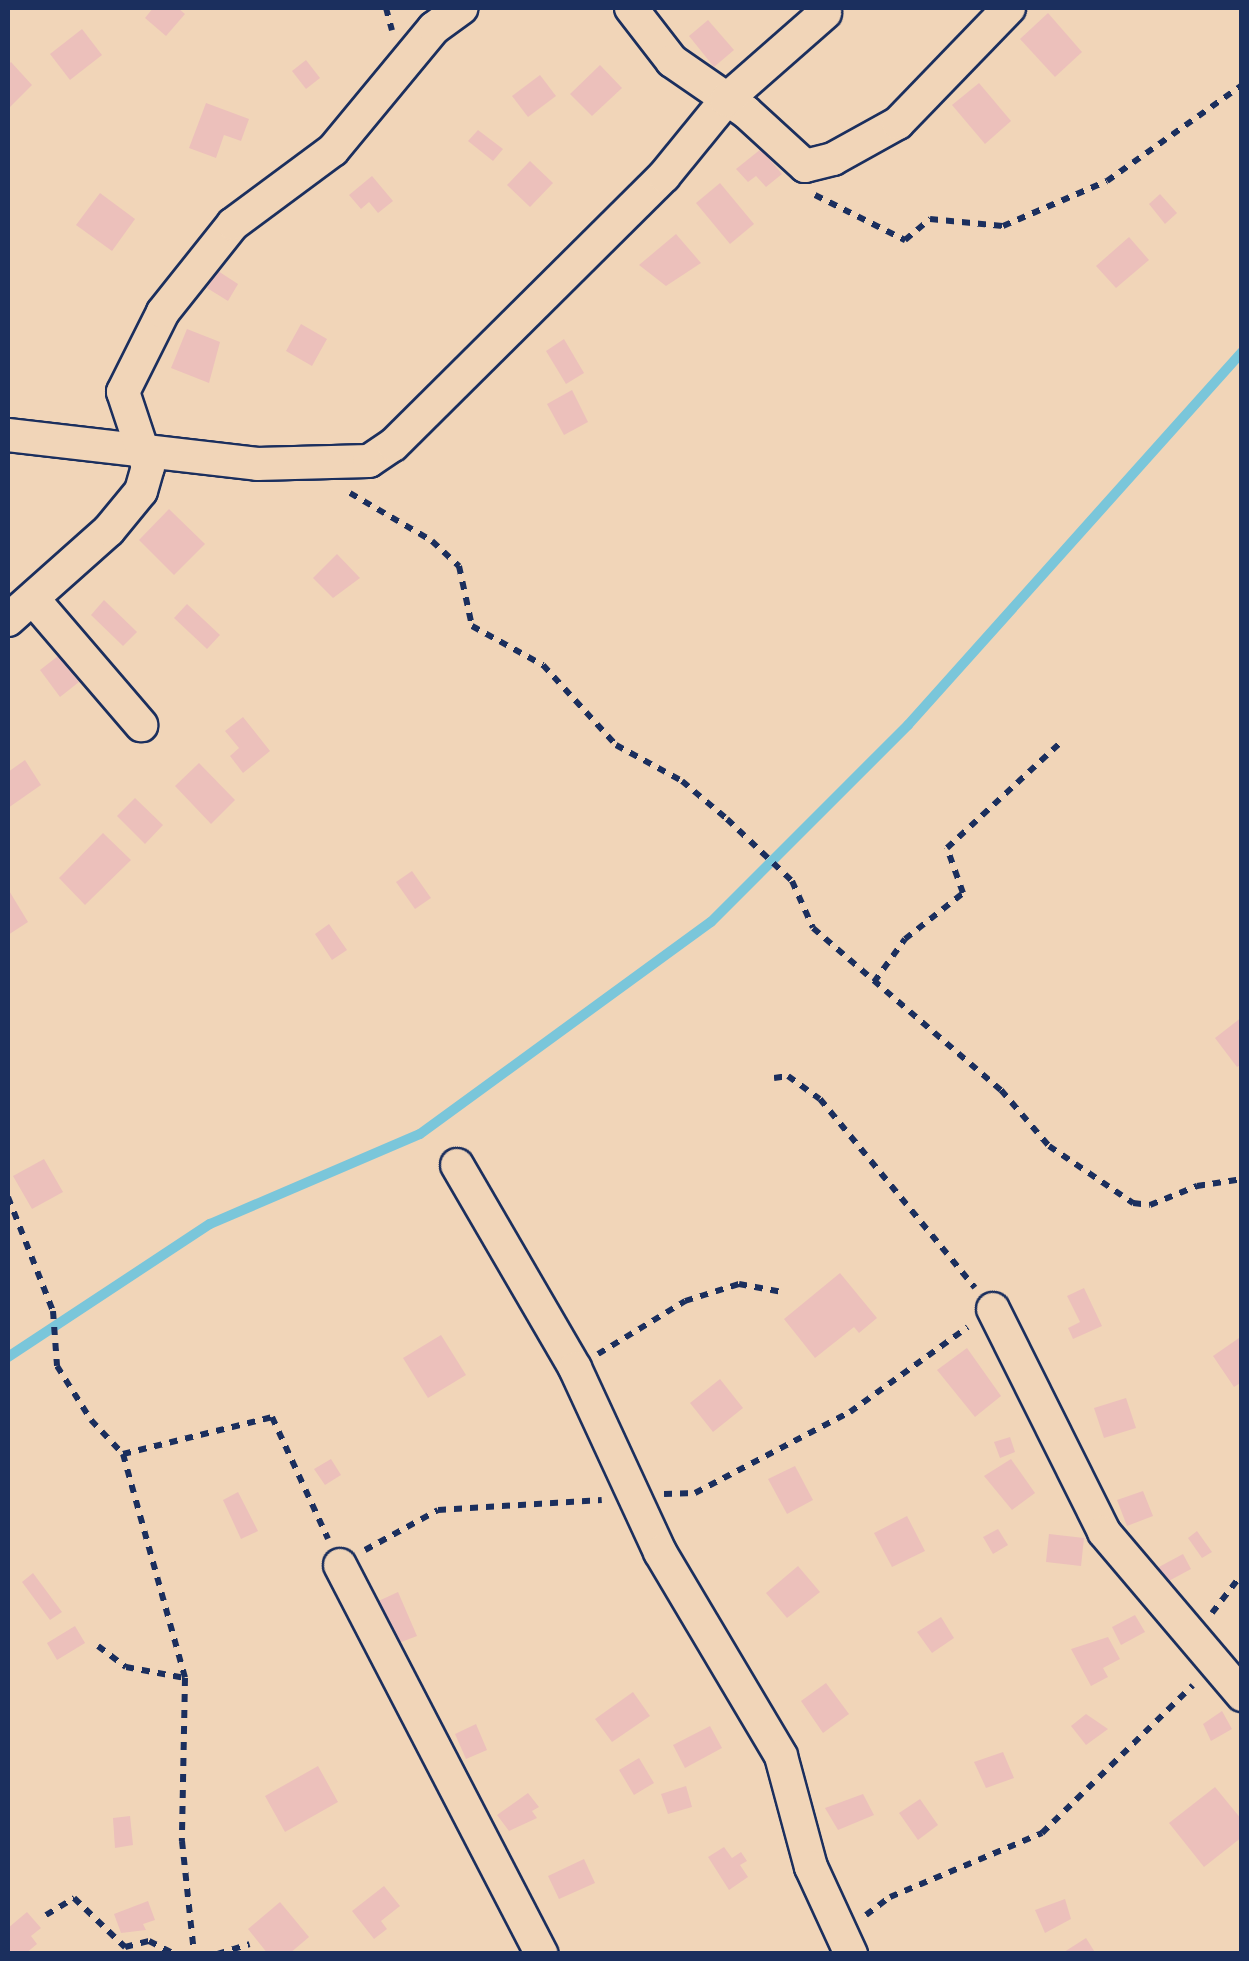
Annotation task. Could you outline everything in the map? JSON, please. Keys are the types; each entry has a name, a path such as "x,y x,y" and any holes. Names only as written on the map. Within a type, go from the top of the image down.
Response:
{"street":[{"path":"8,620 34,600 141,492 148,468 123,392 163,312 233,224 333,150 434,28 462,8"},
{"path":"631,8 672,61 805,166 832,159 898,123 1010,8"},
{"path":"8,435 295,466 369,462 664,176 726,100 825,13"},
{"path":"34,600 141,725"},
{"path":"457,1165 575,1368 660,1552 781,1756 811,1868 853,1938"},
{"path":"993,1309 1095,1518 1234,1685"},
{"path":"340,1565 542,1954"}],"path":[{"path":"805,166 818,201 883,223 905,240 919,234 930,219 1004,226 1107,181 1242,84"},
{"path":"343,490 432,541 459,566 472,626 543,664 616,745 682,781 728,819 792,880 813,928 1001,1090 1049,1146 1108,1191 1150,1205 1196,1186 1242,1179"},
{"path":"874,982 905,938 962,893 947,848 1059,744"},
{"path":"123,1454 272,1417 340,1565 438,1510 695,1493 850,1412 993,1309 820,1099 788,1076 774,1078"},
{"path":"8,1198 52,1311 57,1366 91,1420 123,1454 185,1678 182,1841 194,1954"},
{"path":"575,1368 684,1302 739,1284 782,1292"},
{"path":"1196,1638 1242,1574"},
{"path":"98,1646 126,1667 185,1678"},
{"path":"853,1938 890,1897 1042,1833 1135,1748 1200,1676 1234,1685"},
{"path":"46,1915 74,1898 125,1947 149,1941 175,1954"},
{"path":"217,1954 250,1944"}],"building":[{"path":"153,8 178,8 185,14 166,36 145,18"},
{"path":"1048,13 1082,52 1055,77 1020,39"},
{"path":"708,20 734,50 714,67 689,36"},
{"path":"82,29 102,55 70,80 50,54"},
{"path":"306,60 320,78 306,89 292,71"},
{"path":"11,62 32,85 8,109 8,65"},
{"path":"600,65 622,88 592,116 570,94"},
{"path":"540,75 556,96 528,117 512,96"},
{"path":"979,83 1011,121 985,144 952,105"},
{"path":"206,103 249,119 241,141 224,135 216,158 189,148"},
{"path":"478,130 503,149 493,161 468,141"},
{"path":"761,149 782,174 766,187 756,176 748,182 736,169"},
{"path":"530,161 553,183 530,207 507,185"},
{"path":"372,176 393,201 378,213 369,202 361,209 349,195"},
{"path":"720,183 754,224 730,244 696,203"},
{"path":"100,193 135,219 112,251 76,225"},
{"path":"1160,194 1177,213 1165,224 1149,204"},
{"path":"676,234 701,263 666,286 639,265"},
{"path":"1129,237 1149,260 1116,288 1096,266"},
{"path":"218,271 238,284 228,301 207,288"},
{"path":"301,324 327,339 312,366 286,351"},
{"path":"187,329 220,342 209,383 171,368"},
{"path":"564,339 584,373 566,384 546,351"},
{"path":"572,390 588,422 564,435 547,404"},
{"path":"169,509 205,544 174,575 139,540"},
{"path":"337,554 360,578 333,598 313,578"},
{"path":"104,600 137,632 123,646 91,615"},
{"path":"187,604 220,635 207,649 174,618"},
{"path":"58,656 79,682 60,697 40,670"},
{"path":"243,717 270,751 243,773 230,756 239,748 225,731"},
{"path":"25,760 41,785 8,808 8,772"},
{"path":"199,763 235,800 211,824 175,786"},
{"path":"135,798 163,825 145,844 117,816"},
{"path":"103,833 131,860 85,905 59,878"},
{"path":"412,871 431,898 415,909 396,882"},
{"path":"8,889 28,922 8,935"},
{"path":"329,924 347,950 332,960 315,934"},
{"path":"1242,1017 1242,1064 1237,1067 1215,1038"},
{"path":"44,1159 63,1192 32,1209 13,1176"},
{"path":"840,1273 877,1318 859,1333 854,1327 815,1358 784,1319"},
{"path":"1084,1288 1102,1326 1073,1339 1068,1328 1080,1322 1067,1296"},
{"path":"441,1335 466,1375 428,1398 403,1358"},
{"path":"1239,1338 1242,1382 1234,1387 1213,1356"},
{"path":"967,1348 1001,1396 975,1417 937,1370"},
{"path":"720,1379 743,1408 713,1432 690,1403"},
{"path":"1126,1398 1136,1428 1104,1438 1094,1408"},
{"path":"1010,1437 1015,1452 1000,1458 994,1442"},
{"path":"331,1459 341,1475 325,1485 314,1469"},
{"path":"1011,1459 1035,1493 1012,1510 984,1476"},
{"path":"795,1466 813,1500 787,1514 768,1479"},
{"path":"1143,1491 1153,1516 1127,1526 1117,1500"},
{"path":"238,1492 258,1531 241,1539 223,1500"},
{"path":"907,1516 925,1551 892,1567 874,1533"},
{"path":"998,1529 1008,1545 993,1554 983,1537"},
{"path":"1197,1531 1212,1552 1202,1558 1188,1538"},
{"path":"1049,1534 1084,1538 1081,1566 1046,1562"},
{"path":"1183,1554 1191,1569 1165,1583 1157,1568"},
{"path":"798,1566 820,1592 787,1618 766,1593"},
{"path":"33,1573 62,1612 50,1620 22,1582"},
{"path":"398,1592 417,1636 391,1646 372,1604"},
{"path":"1135,1615 1145,1632 1121,1645 1112,1627"},
{"path":"941,1617 954,1638 932,1653 917,1632"},
{"path":"75,1626 85,1643 57,1660 47,1643"},
{"path":"1108,1637 1120,1659 1103,1668 1108,1677 1091,1686 1071,1649"},
{"path":"826,1683 849,1714 823,1733 801,1701"},
{"path":"633,1692 650,1716 612,1742 595,1719"},
{"path":"1222,1711 1232,1729 1211,1741 1203,1724"},
{"path":"1086,1714 1108,1729 1086,1745 1071,1726"},
{"path":"476,1724 487,1750 466,1759 455,1734"},
{"path":"710,1726 722,1748 685,1768 673,1745"},
{"path":"1003,1752 1014,1778 986,1788 974,1762"},
{"path":"639,1758 654,1783 634,1795 619,1770"},
{"path":"318,1766 338,1802 285,1832 265,1796"},
{"path":"686,1786 692,1807 668,1814 661,1794"},
{"path":"1215,1787 1242,1820 1242,1837 1204,1867 1169,1823"},
{"path":"528,1793 539,1807 532,1811 537,1818 509,1831 497,1815"},
{"path":"863,1794 874,1815 838,1830 825,1808"},
{"path":"920,1799 938,1825 918,1840 899,1813"},
{"path":"130,1816 133,1845 115,1848 113,1818"},
{"path":"724,1847 732,1858 741,1852 747,1861 740,1865 748,1877 729,1890 708,1857"},
{"path":"584,1859 595,1883 559,1899 548,1876"},
{"path":"384,1886 400,1906 381,1921 387,1929 374,1939 352,1911"},
{"path":"1065,1899 1071,1919 1045,1933 1035,1910"},
{"path":"148,1901 155,1920 143,1924 146,1930 121,1933 114,1914"},
{"path":"280,1902 309,1937 289,1954 268,1954 248,1929"},
{"path":"27,1912 41,1928 31,1936 37,1944 25,1954 8,1954 8,1928"},
{"path":"1086,1938 1096,1954 1061,1954"}],"waterway":[{"path":"8,1357 210,1224 420,1134 711,922 908,725 1242,352"}]}
